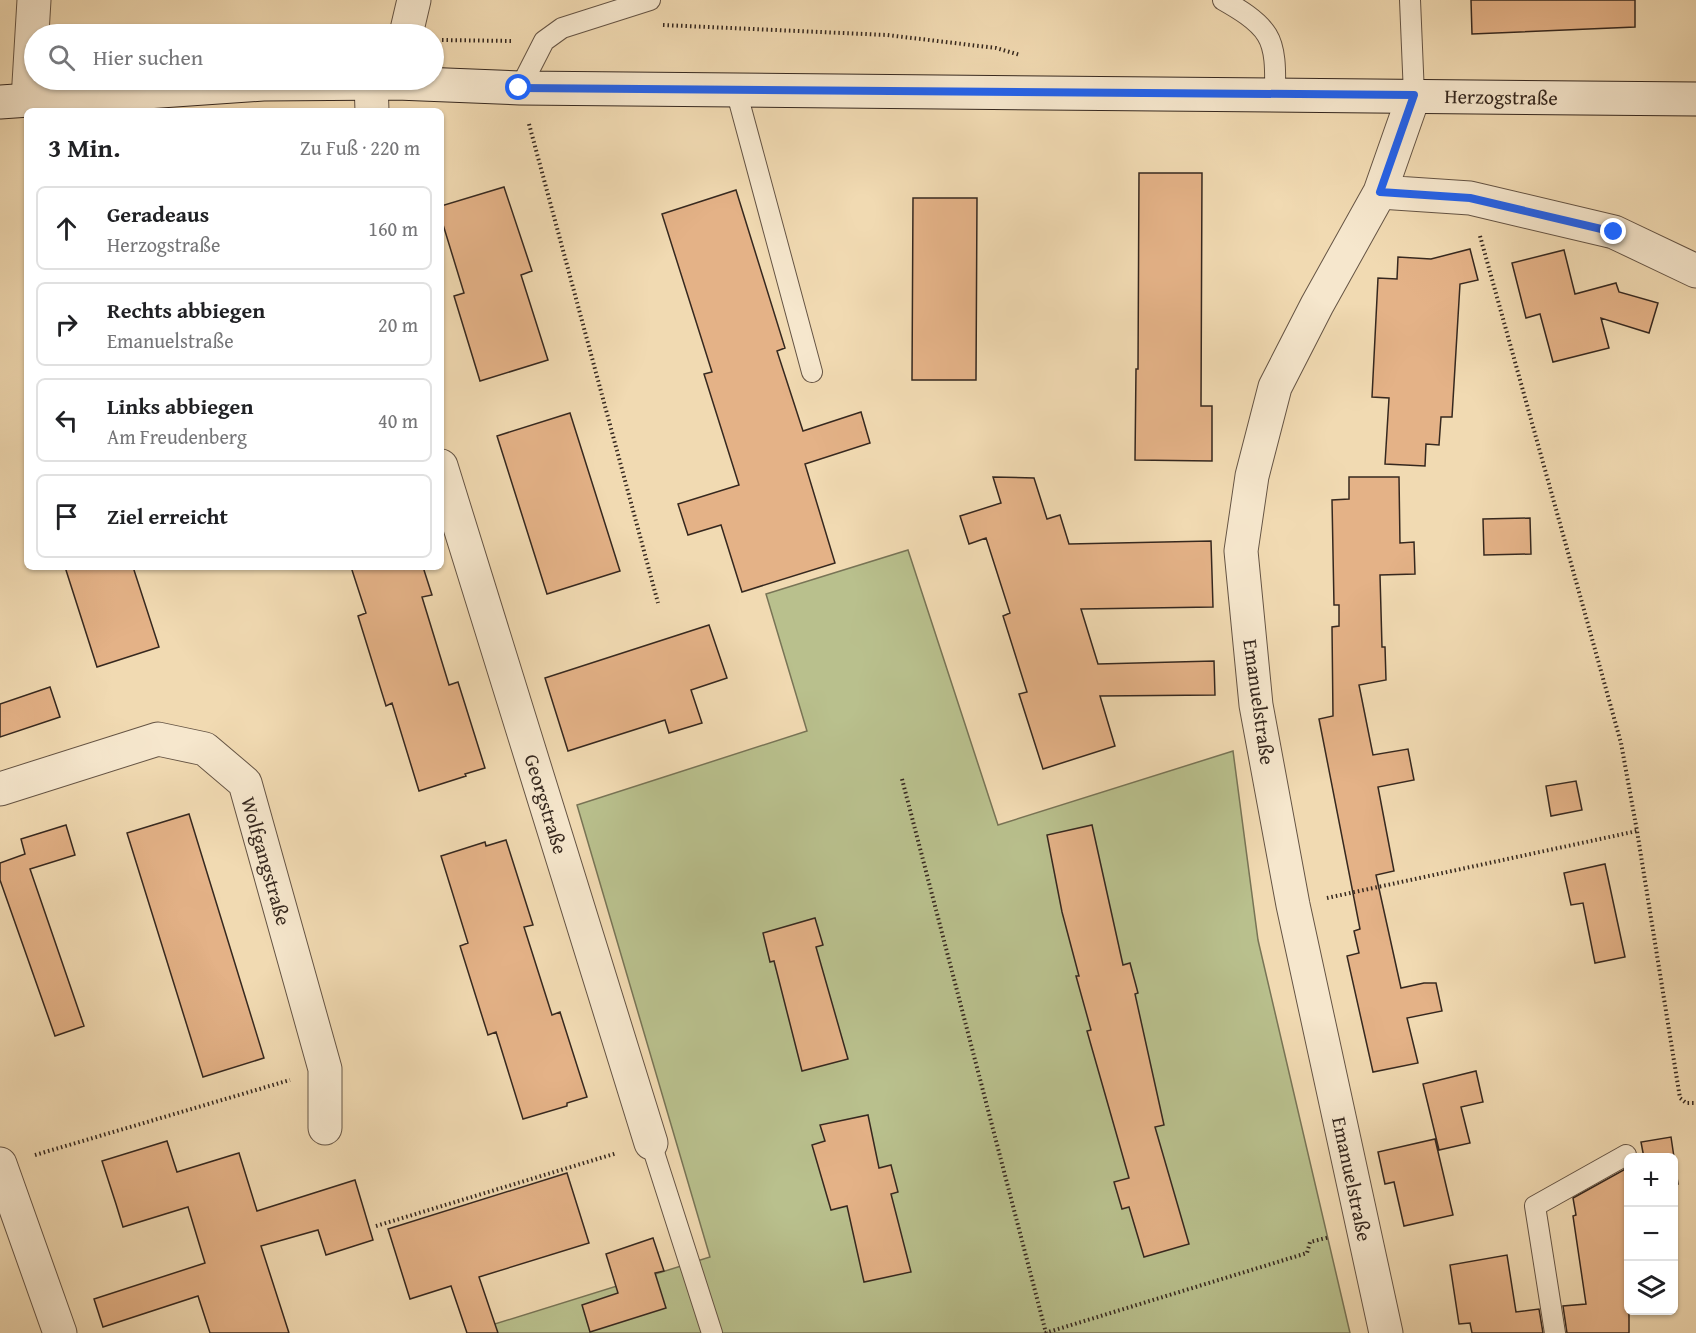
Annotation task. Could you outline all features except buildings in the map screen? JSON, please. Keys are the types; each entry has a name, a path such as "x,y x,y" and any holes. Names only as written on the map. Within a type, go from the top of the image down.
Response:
{"street":[{"path":"29,24 34,0"},
{"path":"408,24 414,0"},
{"path":"14,101 24,50"},
{"name":"Herzogstraße","path":"444,83 519,88 1696,99"},
{"name":"Herzogstraße","path":"14,101 175,90"},
{"name":"Herzogstraße","path":"313,90 372,97 386,90"},
{"name":"Emanuelstraße","path":"1386,1333 1293,905 1256,705 1241,551 1252,476 1275,387 1317,305 1380,192 1414,95"},
{"path":"1380,192 1470,198 1614,232 1696,271"},
{"name":"Georgstraße","path":"444,476 651,1143"},
{"name":"Wolfgangstraße","path":"0,789 158,739 205,749 244,783 325,1069 325,1128"},
{"path":"0,1165 60,1333"}],"lane":[{"path":"519,88 544,41 562,28 650,0"},
{"path":"1223,0 1244,13 1267,35 1274,66 1275,95"},
{"path":"1410,0 1414,95"},
{"path":"736,90 812,372"},
{"path":"651,1143 712,1333"},
{"path":"1555,1333 1535,1206 1624,1156"}],"path":[{"path":"657,25 887,35 996,48 1024,57"},
{"path":"444,40 544,41"},
{"path":"519,88 658,603"},
{"path":"1470,198 1621,743 1680,1098 1686,1103 1696,1103"},
{"path":"902,779 1046,1333 1307,1253 1310,1242 1363,1228"},
{"path":"1293,905 1637,831"},
{"path":"0,1165 325,1069"},
{"path":"376,1226 651,1143"}],"green space":[{"path":"908,550 998,825 1233,751 1258,940 1350,1333 466,1333 710,1257 577,805 807,731 766,594"}],"route":[{"path":"519,88 1414,95 1380,192 1470,198 1614,232"}]}
